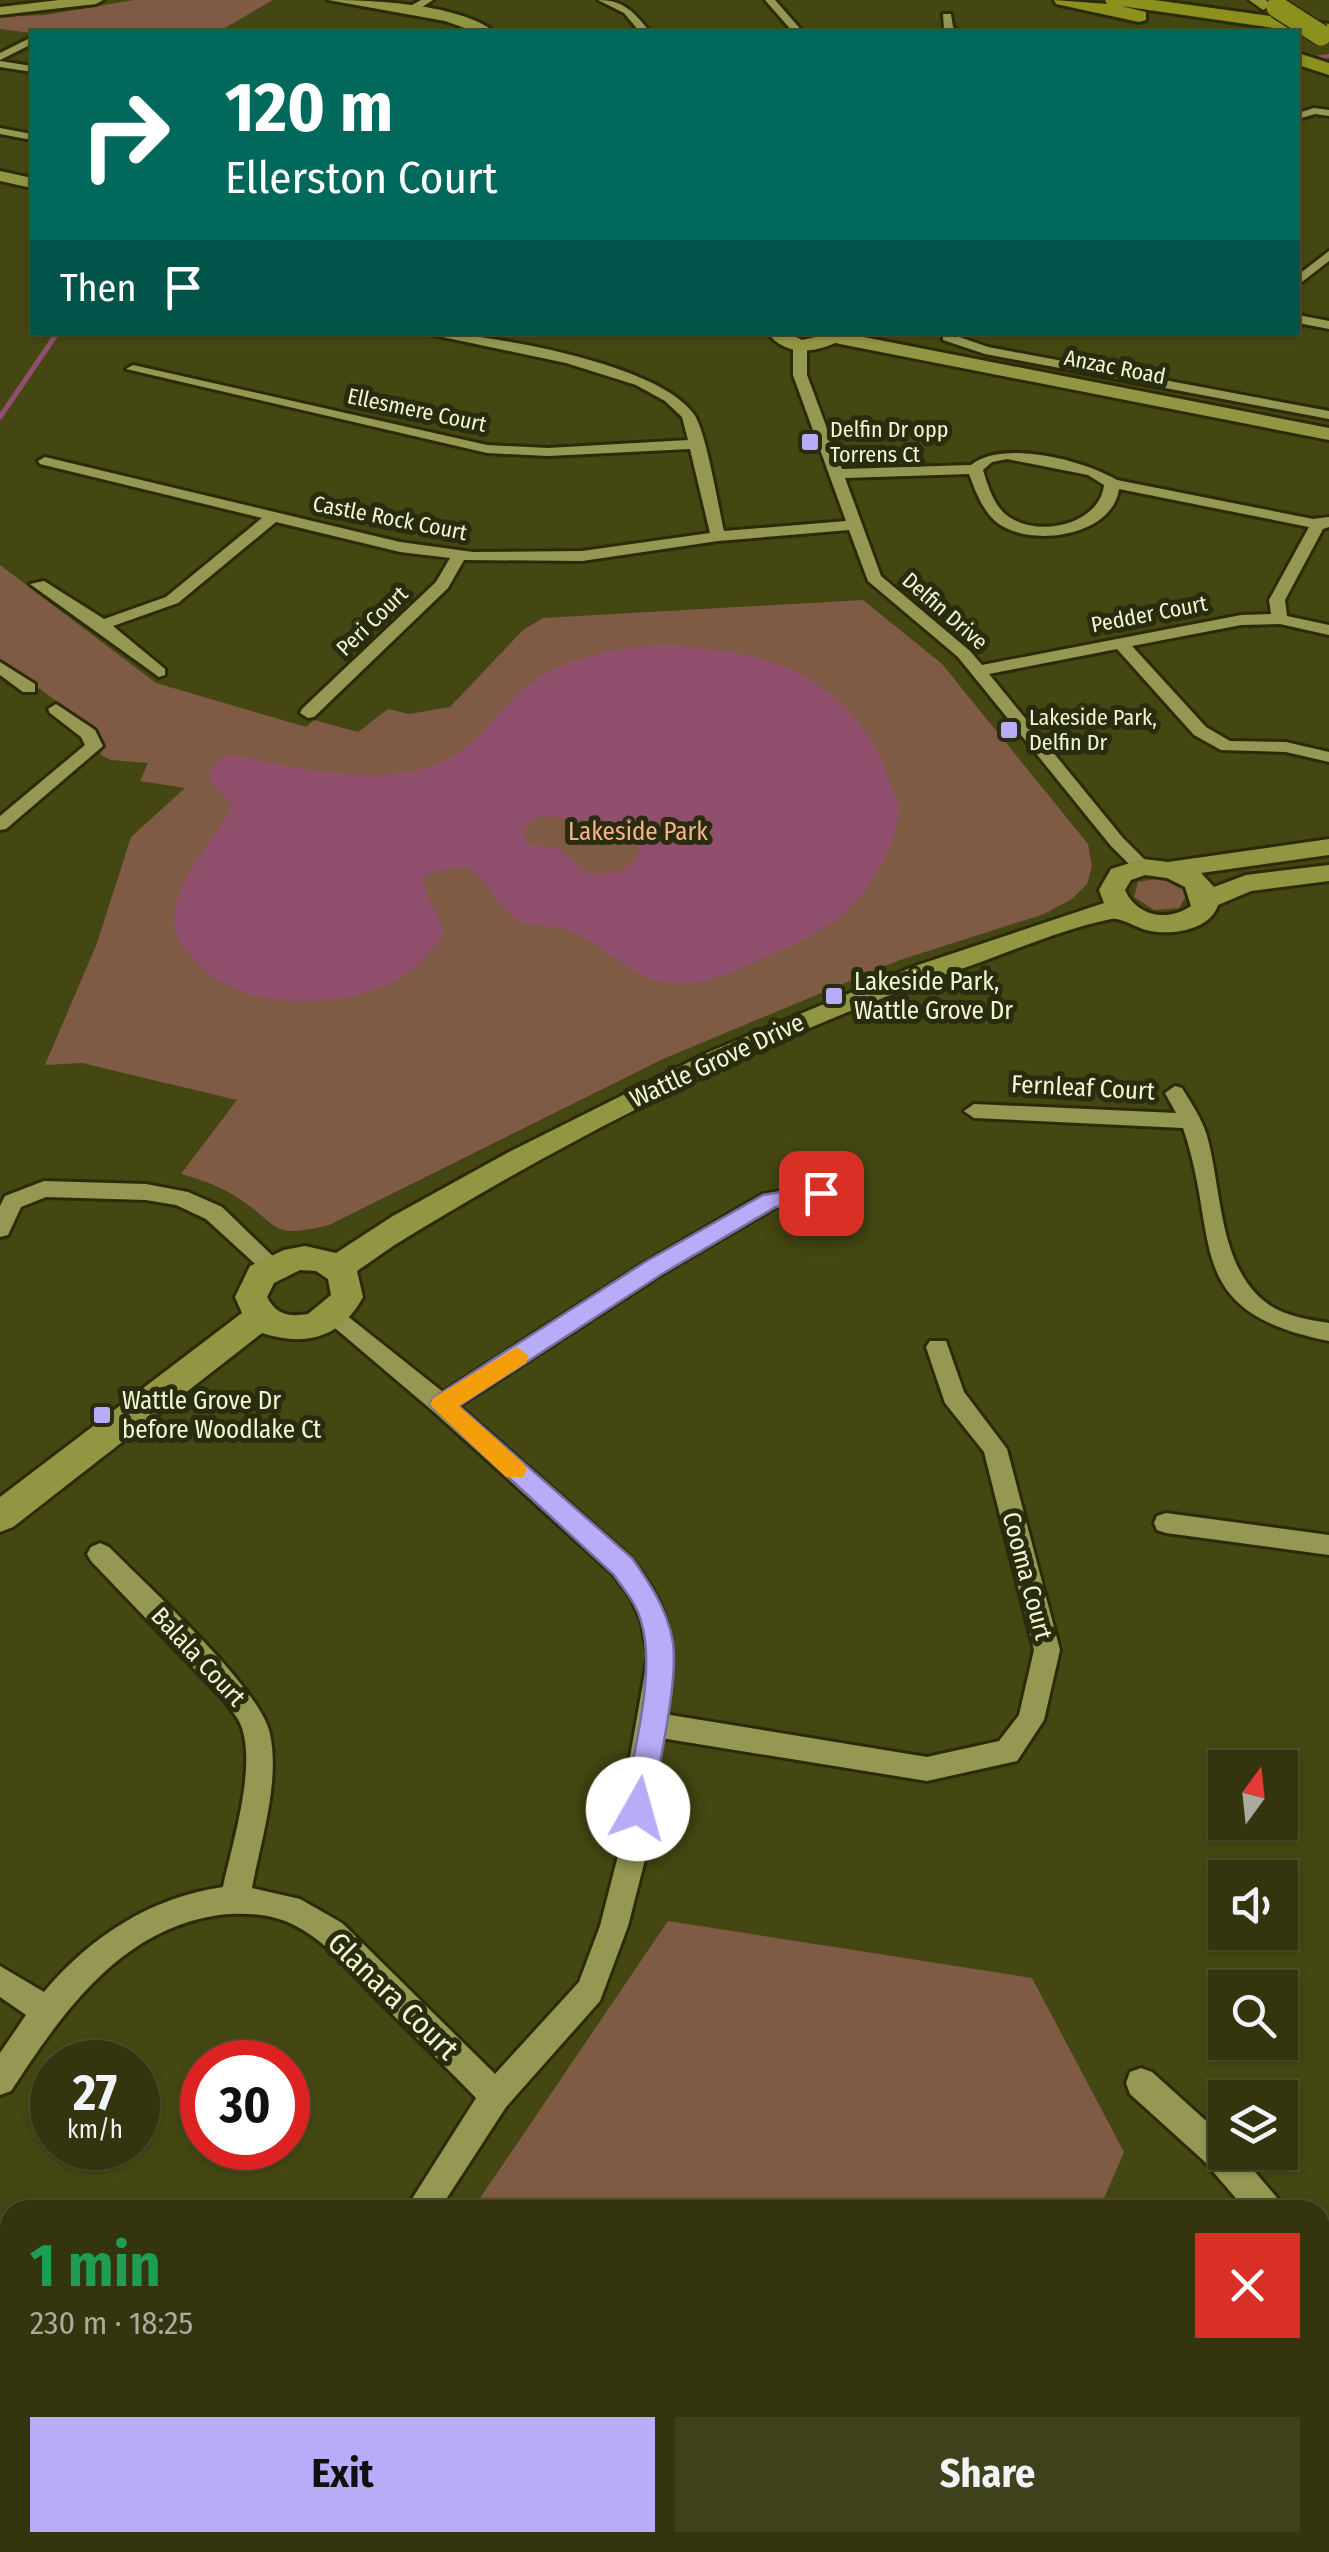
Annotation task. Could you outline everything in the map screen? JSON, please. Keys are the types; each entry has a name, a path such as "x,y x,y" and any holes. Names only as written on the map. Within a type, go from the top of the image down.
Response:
{"highway":[{"path":"1063,0 1198,30"},
{"path":"1114,0 1285,30"},
{"path":"1176,0 1297,30"},
{"path":"1277,3 1325,37"},
{"path":"1300,31 1325,37"},
{"path":"1300,33 1325,37"},
{"path":"1300,60 1329,69"}],"street":[{"path":"0,11 96,0"},
{"path":"335,0 465,21 484,30"},
{"path":"409,11 428,0"},
{"path":"603,0 628,11 643,30"},
{"path":"770,0 796,30"},
{"path":"946,16 952,30"},
{"path":"0,60 30,41"},
{"path":"0,60 30,68"},
{"path":"1300,115 1314,111 1329,113"},
{"path":"0,131 30,137"},
{"path":"0,176 30,183"},
{"path":"1300,279 1329,255"},
{"path":"1300,319 1329,325"},
{"path":"439,335 630,377 678,402 689,416 718,536"},
{"path":"778,335 784,342 800,345 818,344 832,335"},
{"name":"Anzac Road","path":"832,335 1329,434"},
{"path":"948,337 986,350 1329,415"},
{"name":"Delfin Drive","path":"800,345 800,375 874,578 979,671 1117,842 1142,867"},
{"name":"Ellesmere Court","path":"133,369 487,448 548,452 696,444"},
{"path":"834,474 974,470 995,456 1023,456 1092,472 1112,483 1324,524 1277,600 1280,619"},
{"name":"Castle Rock Court","path":"44,460 400,546 459,556 542,560 718,536 852,525"},
{"path":"974,470 1003,521 1027,528 1054,528 1094,518 1113,494 1112,483"},
{"path":"102,625 172,600 274,516"},
{"name":"Peri Court","path":"308,713 442,585 459,556"},
{"path":"38,584 102,625 160,672"},
{"name":"Pedder Court","path":"979,671 1241,620 1280,619 1329,630"},
{"path":"1120,642 1200,730 1227,746 1286,747 1329,757"},
{"path":"0,667 29,688"},
{"path":"0,825 94,746 89,734 56,709"},
{"path":"1329,847 1170,869 1142,867 1130,870 1114,882 1112,890 1120,907 1143,920 1172,924 1197,916 1206,900 1246,883 1329,873"},
{"path":"1170,869 1196,882 1206,900"},
{"name":"Wattle Grove Drive","path":"338,1268 367,1246 509,1166 714,1061 930,970 1120,907"},
{"name":"Fernleaf Court","path":"1175,1093 1195,1132 1224,1265 1239,1295 1263,1315 1329,1332"},
{"name":"Fernleaf Court","path":"974,1111 1189,1121"},
{"path":"0,1188 24,1196"},
{"path":"0,1228 13,1202 66,1188 180,1198 227,1222 272,1266"},
{"path":"442,1405 654,1268 770,1200 821,1193"},
{"path":"308,1257 338,1268 346,1277 347,1297 333,1316 294,1329 269,1324 260,1318 251,1297 254,1285 272,1266 308,1257"},
{"path":"333,1316 442,1405 622,1566 641,1591 654,1620 661,1654 641,1774 635,1844 614,1926 590,1992 495,2096 427,2200"},
{"path":"0,1517 260,1318"},
{"name":"Cooma Court","path":"650,1724 927,1769 1008,1752 1031,1720 1047,1650 994,1449 953,1396 938,1346"},
{"path":"1166,1523 1329,1544"},
{"name":"Balala Court","path":"100,1554 234,1693 247,1710 257,1734 257,1764 236,1896"},
{"name":"Glanara Court","path":"0,2080 46,2011 81,1973 128,1937 203,1902 236,1896 294,1910 331,1932 495,2096"},
{"path":"0,1980 46,2011"},
{"path":"1142,2083 1215,2150 1258,2200"}],"green space":[{"path":"134,0 273,0 221,30 30,33 0,29 0,17 45,15"},
{"name":"Lakeside Park","path":"0,565 156,683 306,727 314,720 358,732 388,709 409,714 450,707 523,630 543,618 863,600 942,664 1088,844 1092,866 1087,884 1072,899 1044,914 900,960 663,1059 329,1225 286,1231 227,1191 181,1174 237,1100 82,1063 45,1065 97,943 131,837 185,788 140,781 148,763 111,760 101,755 97,733 0,659"},
{"path":"1162,878 1178,884 1187,894 1179,908 1154,910 1134,897 1138,882"},
{"path":"668,1921 1032,1978 1124,2152 1103,2200 479,2200"}],"shaded area":[{"path":"648,646 729,652 787,668 838,700 875,747 897,802 895,832 868,886 851,907 822,930 716,977 690,983 664,982 637,972 578,934 519,920 467,866 432,872 423,879 444,935 431,951 407,974 358,995 301,1001 244,992 199,965 182,944 174,919 182,888 233,805 211,782 208,772 224,756 354,775 411,772 457,754 518,694 551,671 588,656","holes":["543,816 623,824 635,835 637,858 621,871 597,874 584,871 558,848 528,845 523,831 534,818"]}],"waterway":[{"path":"1307,59 1329,56"},
{"path":"0,417 56,335"}],"slow traffic":[{"path":"514,1470 442,1405 517,1356"}],"place":[{"name":"Delfin Dr opp Torrens Ct","path":"810,442"},
{"name":"Lakeside Park, Delfin Dr","path":"1009,730"},
{"name":"Lakeside Park, Wattle Grove Dr","path":"834,996"},
{"name":"Wattle Grove Dr before Woodlake Ct","path":"102,1415"}],"route":[{"path":"638,1809 661,1654 654,1620 641,1591 622,1566 442,1405 654,1268 770,1200 821,1193"}]}
